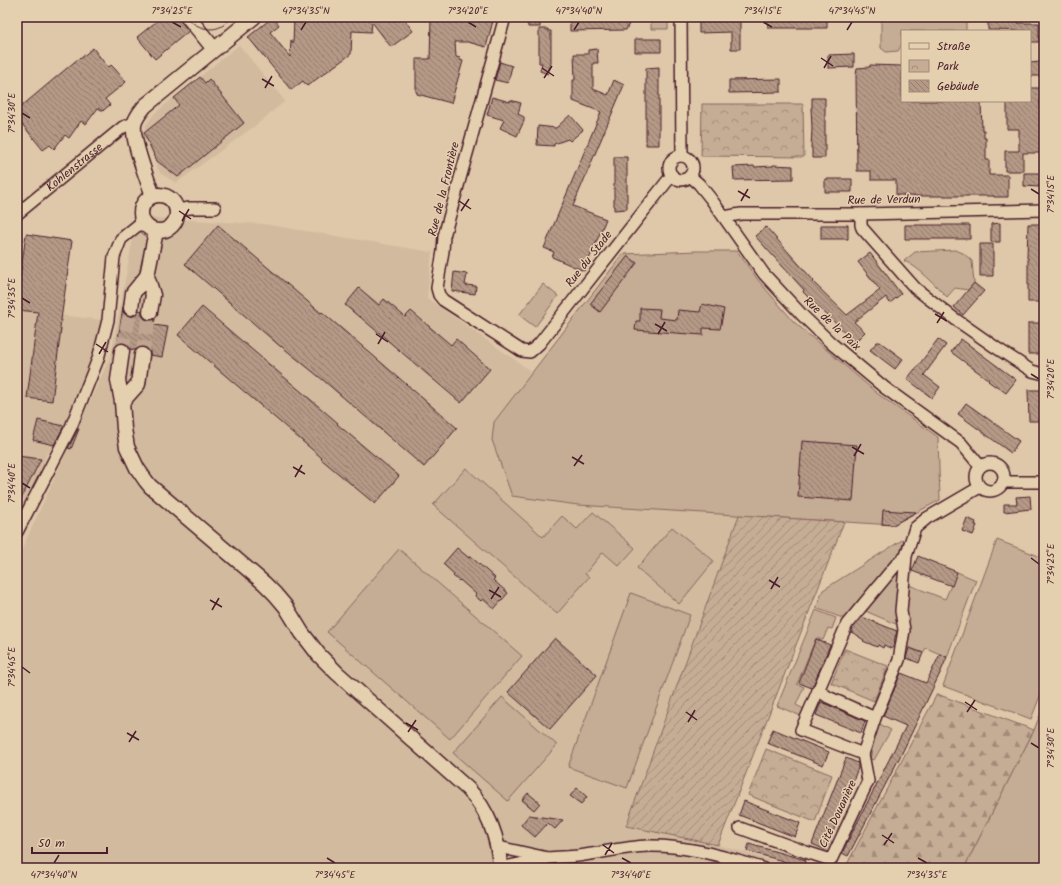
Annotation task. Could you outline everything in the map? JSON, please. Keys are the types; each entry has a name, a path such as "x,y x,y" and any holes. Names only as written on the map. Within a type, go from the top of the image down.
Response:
{"main road":[{"path":"188,17 214,49"},
{"name":"Kohlenstrasse","path":"134,123 138,114 145,106 254,17"},
{"path":"134,123 134,133 138,150 153,196"},
{"path":"158,194 167,196 173,202 177,210 176,219 170,227 161,231 148,228 143,221 141,211 142,206 148,198 158,194"},
{"path":"131,308 133,294 147,276 156,231"},
{"path":"147,276 153,295 150,312"},
{"path":"122,351 118,380 127,447 137,468 146,481 264,582 286,607 302,633 319,655 476,797 491,824 498,847 500,868"},
{"path":"122,402 138,384 142,355"}],"street":[{"name":"Rue de la Frontière","path":"505,17 444,236 437,288 439,295 443,300 522,351"},
{"path":"681,17 682,156"},
{"name":"Kohlenstrasse","path":"17,214 123,127 134,123"},
{"path":"682,156 689,159 693,169 688,178 678,180 672,175 670,164 673,160 682,156"},
{"name":"Rue du Stade","path":"522,351 530,352 539,344 672,175"},
{"name":"Rue de la Paix","path":"690,176 712,199 764,274 802,315 831,343 884,388 961,443 980,466"},
{"path":"177,210 190,208 216,208"},
{"name":"Rue de Verdun","path":"724,217 741,214 861,214 1044,210"},
{"path":"861,214 862,228 915,288 955,319 995,347 1032,371 1044,374"},
{"path":"17,532 71,427 98,359 108,320 114,257 120,239 143,221"},
{"path":"984,463 994,463 1002,468 1004,473 1003,482 998,489 989,491 977,484 976,474 980,466 984,463"},
{"path":"1003,482 1044,482"},
{"name":"Cité Douanière","path":"740,828 831,860 868,781 863,754 875,718 899,660 904,630 901,611 906,556 915,528 927,518 980,487"},
{"name":"Cité Douanière","path":"863,754 801,730 847,624 895,566 906,556"},
{"path":"818,690 828,697 875,718"},
{"path":"500,868 548,858 579,856 625,848 648,846 672,847 713,854 762,868"},
{"path":"498,847 548,858"}],"shaded area":[{"path":"239,45 285,101 256,125 176,183 160,173 143,136 146,125 155,113"},
{"path":"137,217 263,224 432,252 427,298 532,372 494,422 512,496 578,505 739,515 626,825 718,845 800,868 17,868 17,560 111,355"},
{"path":"17,310 102,320 89,373 59,438 46,455 43,469 17,516"}],"green space":[{"path":"651,17 668,20 668,29 651,29"},
{"path":"881,17 966,17 966,30 901,30 901,46 898,51 886,52 881,48"},
{"path":"702,104 803,104 804,157 701,156"},
{"path":"955,250 963,253 972,261 974,283 968,290 955,288 947,297 921,272 904,261 915,252"},
{"path":"737,251 758,280 794,322 878,394 938,437 940,500 893,525 578,505 512,496 492,440 494,422 623,254"},
{"path":"543,284 558,296 535,327 519,315"},
{"path":"466,468 543,537 562,516 577,529 593,512 635,548 619,566 603,552 585,574 589,577 557,614 433,505"},
{"path":"739,515 844,522 718,845 626,826"},
{"path":"672,527 714,561 679,604 637,568"},
{"path":"902,540 906,542 907,546 845,619 816,608 823,590"},
{"path":"997,540 1044,558 1044,686 1031,719 943,686"},
{"path":"399,549 522,656 450,739 327,632"},
{"path":"898,569 901,570 901,575 896,608 898,625 863,610"},
{"path":"957,572 976,580 947,657 926,648 923,653 906,646 906,599 909,585 945,599"},
{"path":"631,593 690,615 627,788 568,767"},
{"path":"816,610 836,618 832,629 828,628 823,640 816,638 797,684 804,687 796,705 804,709 801,716 777,706"},
{"path":"845,649 888,666 874,701 831,683"},
{"path":"937,694 1034,730 964,868 845,868"},
{"path":"502,697 557,745 508,801 453,753"},
{"path":"1044,705 1044,868 964,868 1034,730"},
{"path":"878,723 891,730 874,760 870,759"},
{"path":"766,749 832,775 815,822 748,795"}],"building":[{"path":"162,17 179,17 181,22 189,31 155,59 137,37"},
{"path":"273,17 279,25 270,32 290,57 291,40 293,43 294,17 402,17 413,31 391,47 372,22 371,32 352,31 351,54 307,86 303,81 291,90 248,37"},
{"path":"431,17 494,17 486,47 468,42 455,42 456,57 463,61 451,103 417,94 416,92 416,59 430,59"},
{"path":"527,17 540,17 540,27 528,27"},
{"path":"570,17 632,17 626,30 570,31"},
{"path":"699,17 740,17 740,49 731,49 731,32 699,33"},
{"path":"767,17 827,17 827,28 768,28"},
{"path":"988,17 1018,17 1018,23 1039,23 1039,42 1031,42 1031,30 988,30"},
{"path":"539,29 548,29 548,31 551,31 551,63 548,74 540,71 542,63 539,63"},
{"path":"635,39 661,39 661,52 635,52"},
{"path":"93,48 106,65 109,67 111,65 126,82 105,99 110,105 103,111 98,108 86,124 81,121 69,138 65,135 54,149 50,145 43,150 17,118 17,110"},
{"path":"597,49 598,63 593,63 593,89 608,95 614,80 624,85 573,206 606,219 584,271 552,257 554,252 544,248 601,112 573,101 573,80 575,80 574,54 588,54 588,50"},
{"path":"854,54 854,67 828,68 828,55"},
{"path":"500,62 512,66 508,83 495,80"},
{"path":"1040,62 1040,76 1031,76 1031,63"},
{"path":"870,65 901,66 901,102 981,102 982,130 984,130 984,138 986,138 986,160 989,160 989,175 1008,175 1008,197 896,195 896,180 871,180 871,171 857,171 856,75 857,68 870,67"},
{"path":"659,67 659,145 646,145 646,68"},
{"path":"200,77 205,83 209,79 244,123 178,177 157,161 144,133 179,105 174,98"},
{"path":"781,79 781,92 729,93 729,80"},
{"path":"1031,88 1040,88 1040,146 1044,150 1044,153 1023,153 1023,171 1005,171 1005,151 1019,151 1019,129 1007,129 1007,102 1031,102"},
{"path":"492,97 510,102 510,100 521,103 518,114 524,117 524,121 517,136 500,128 504,120 487,115"},
{"path":"812,98 825,98 825,158 812,158"},
{"path":"570,115 583,130 570,141 568,139 554,144 554,146 537,145 538,126 556,128"},
{"path":"614,157 627,157 627,209 614,210"},
{"path":"773,165 793,166 793,179 734,180 733,167"},
{"path":"1024,173 1040,174 1039,187 1024,186"},
{"path":"825,179 852,179 852,192 825,192"},
{"path":"1000,223 1000,242 991,242 991,224"},
{"path":"1028,224 1040,224 1042,231 1040,231 1041,302 1028,302"},
{"path":"218,225 457,428 424,467 185,264"},
{"path":"821,225 848,225 848,239 821,239"},
{"path":"905,225 970,225 970,239 905,239"},
{"path":"766,227 814,281 813,282 847,315 880,290 858,262 870,253 901,294 890,303 886,297 854,322 865,332 855,342 803,292 804,290 755,236"},
{"path":"26,234 72,241 60,327 52,401 27,398 38,312 17,310 17,277 20,278"},
{"path":"980,244 993,244 993,276 980,276"},
{"path":"628,256 637,263 600,312 590,304"},
{"path":"454,272 467,274 465,285 476,286 475,294 452,291"},
{"path":"974,283 984,291 963,315 954,307"},
{"path":"359,288 379,305 384,299 405,317 411,311 451,345 456,339 490,369 461,403 345,305"},
{"path":"702,304 724,309 720,329 703,328 703,335 635,330 636,321 640,321 640,308 660,309 659,318 677,320 678,310 700,312"},
{"path":"123,307 123,312 126,315 134,316 139,310 142,311 142,315 145,319 155,319 154,325 168,327 162,357 150,355 150,351 144,347 139,347 135,350 130,349 124,343 119,343 117,345"},
{"path":"202,307 399,476 375,504 178,335"},
{"path":"1028,323 1041,323 1041,354 1028,354"},
{"path":"938,339 946,345 924,375 940,387 932,398 907,379"},
{"path":"961,339 1016,380 1006,393 951,352"},
{"path":"877,342 880,342 903,359 895,369 870,350"},
{"path":"1028,390 1041,390 1042,421 1029,421"},
{"path":"966,403 1019,441 1011,453 958,414"},
{"path":"38,420 64,426 54,445 33,440"},
{"path":"78,429 71,449 68,448"},
{"path":"802,441 857,445 853,501 798,497"},
{"path":"17,456 41,459 17,507"},
{"path":"1030,496 1031,509 1004,512 1004,504 1017,504 1016,497"},
{"path":"883,510 916,512 893,525 882,524"},
{"path":"967,518 976,522 975,525 977,525 973,535 962,531"},
{"path":"457,548 469,558 470,556 495,578 493,580 508,593 494,609 483,599 481,601 475,596 476,594 453,576 454,574 443,564"},
{"path":"918,556 957,572 952,586 912,571"},
{"path":"862,617 897,631 894,641 895,643 892,649 884,645 883,648 878,645 877,647 863,641 864,640 859,636 851,632"},
{"path":"555,638 597,675 550,729 508,692"},
{"path":"816,639 830,645 812,688 799,683"},
{"path":"909,648 923,653 919,663 906,658"},
{"path":"940,654 947,657 942,669 902,753 848,856 842,853 906,726 883,716 901,673 926,683"},
{"path":"821,702 865,721 861,733 816,715"},
{"path":"773,729 829,752 823,765 767,743"},
{"path":"846,758 858,763 858,768 826,850 812,844"},
{"path":"577,788 587,797 581,804 570,796"},
{"path":"528,793 540,803 534,810 522,800"},
{"path":"744,801 800,823 795,837 739,815"},
{"path":"529,815 563,820 555,829 548,823 535,837 521,825"},
{"path":"749,844 806,860 804,867 747,851"}],"tunnel":[{"path":"122,351 131,308"},
{"path":"142,355 150,312"}],"tram line":[{"path":"186,17 191,22 203,28 209,29 221,27 231,17"}]}
